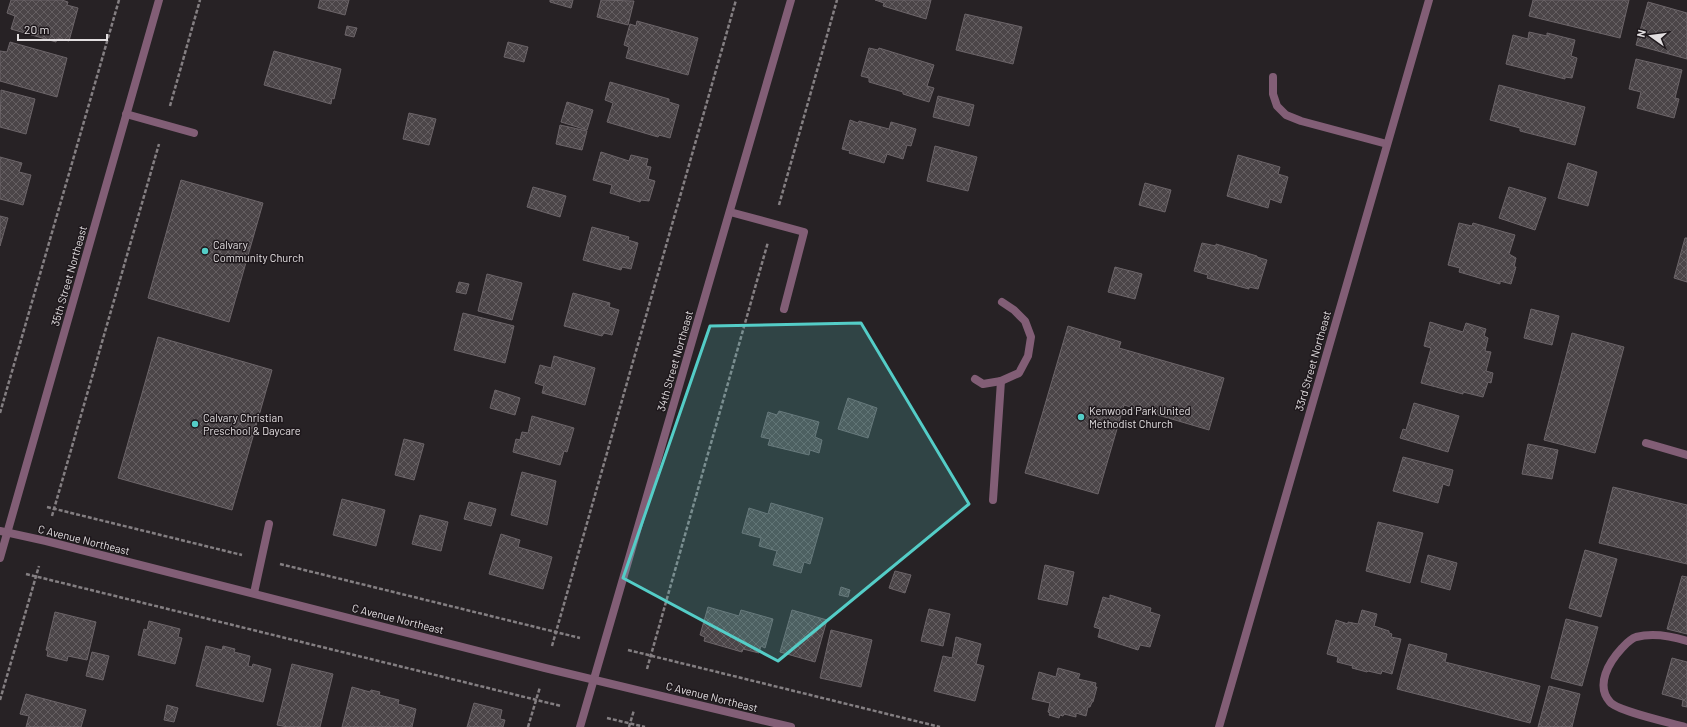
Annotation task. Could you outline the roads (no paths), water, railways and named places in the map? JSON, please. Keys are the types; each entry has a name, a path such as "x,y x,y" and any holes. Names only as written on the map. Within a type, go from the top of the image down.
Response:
{"street":[{"name":"35th Street Northeast","path":"0,558 4,532 159,0"},
{"name":"34th Street Northeast","path":"580,727 790,0"},
{"name":"33rd Street Northeast","path":"1219,727 1428,0"},
{"path":"1273,77 1273,94 1277,106 1286,115 1301,121 1387,144"},
{"path":"126,114 194,133"},
{"path":"730,212 804,232 784,309"},
{"path":"975,379 983,384 1001,382 1019,373 1028,356 1031,337 1024,321 1014,310 1002,302"},
{"path":"993,500 1001,382"},
{"path":"1646,443 1687,455"},
{"path":"254,593 269,524"},
{"name":"C Avenue Northeast","path":"4,532 46,541 790,727"},
{"path":"1685,727 1621,708 1610,703 1605,694 1604,679 1608,666 1615,655 1634,638 1648,635 1687,641"}],"place":[{"name":"Calvary Community Church","path":"205,251"},
{"name":"Kenwood Park United Methodist Church","path":"1081,417"},
{"name":"Calvary Christian Preschool & Daycare","path":"195,424"}]}
